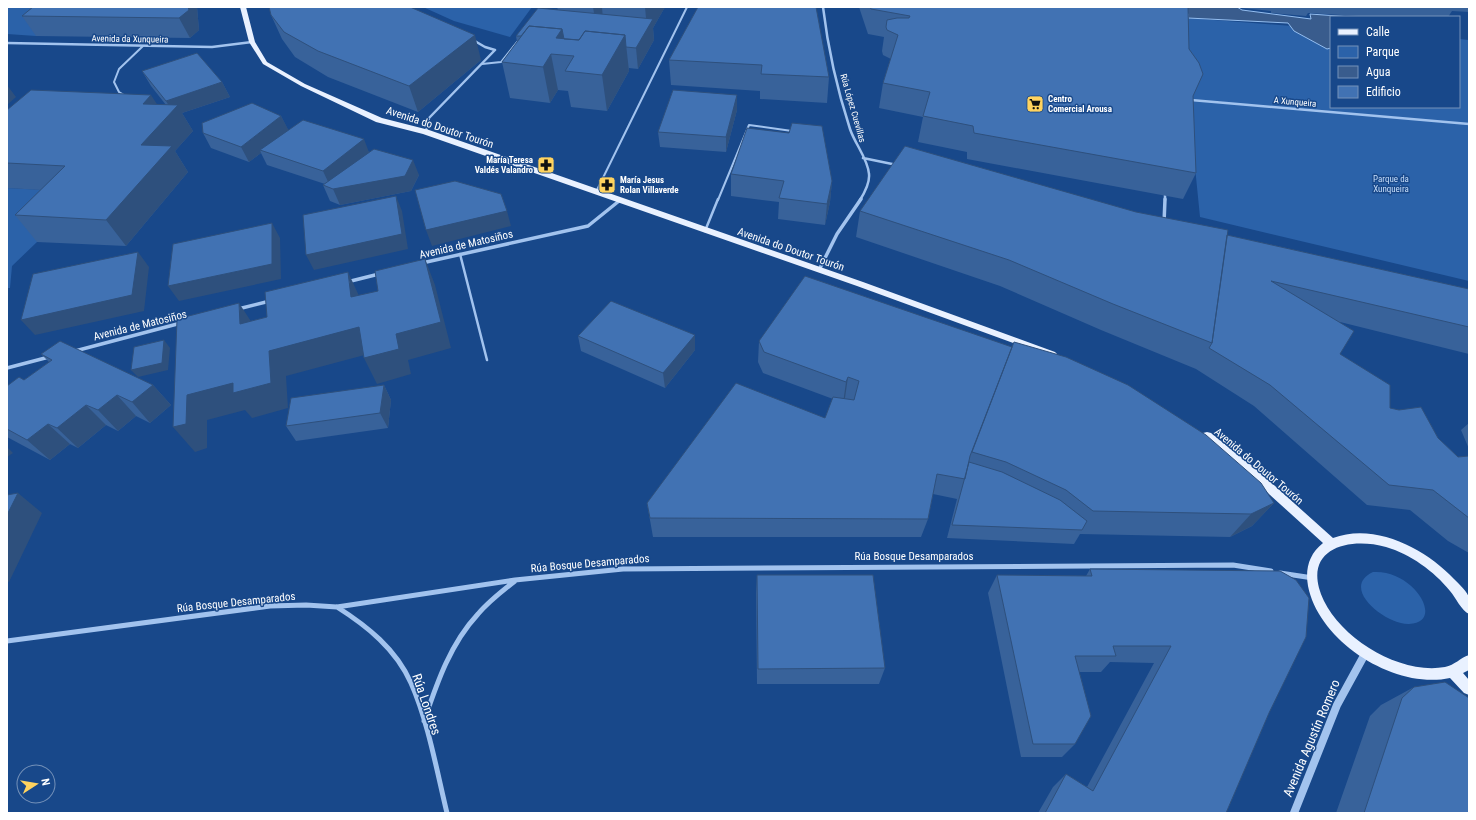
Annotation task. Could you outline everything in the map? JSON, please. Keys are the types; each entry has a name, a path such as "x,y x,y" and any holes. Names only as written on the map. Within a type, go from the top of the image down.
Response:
{"main road":[{"name":"Avenida do Doutor Tourón","path":"243,7 252,42 265,63 303,85 379,120 426,132 706,230 1060,357"},
{"name":"Avenida do Doutor Tourón","path":"1199,432 1252,472 1331,543"},
{"path":"1469,608 1460,592 1442,573 1419,557 1396,545 1372,539 1350,538 1331,543 1320,552 1314,563 1312,578 1316,596 1327,616 1344,636 1366,652 1388,665 1412,673 1434,675 1453,672 1469,660"},
{"path":"1453,672 1469,689"}],"street":[{"name":"Rúa López Cuevillas","path":"818,270 840,229 860,200 869,179 869,170 855,146 849,126 826,37 823,7"},
{"path":"426,132 430,118 495,50 485,47 468,37"},
{"name":"Avenida da Xunqueira","path":"7,43 212,47 252,42"},
{"name":"A Xunqueira","path":"1192,100 1469,124"},
{"path":"863,158 899,166"},
{"path":"1164,195 1164,231"},
{"name":"Avenida de Matosiños","path":"414,265 588,226 619,200"},
{"path":"344,283 383,273"},
{"path":"236,310 275,300"},
{"name":"Avenida de Matosiños","path":"66,353 182,323"},
{"path":"7,368 52,357"},
{"name":"Rúa Bosque Desamparados","path":"7,641 270,606 306,605 337,607 515,580 616,570 667,568 1233,565 1312,578"},
{"path":"424,721 440,676 455,644 478,613 515,580"},
{"name":"Rúa Londres","path":"337,607 361,622 377,636 394,656 411,682 424,721 447,813"},
{"name":"Avenida Agustín Romero","path":"1294,813 1336,705 1366,652"}],"lane":[{"path":"596,192 687,7"},
{"path":"482,64 501,62 521,38"},
{"path":"130,98 119,92 114,82 119,69 143,46"},
{"path":"706,230 749,125 796,131"},
{"path":"460,254 487,360"}],"green space":[{"path":"7,7 63,7 36,36 7,34"},
{"path":"423,7 532,7 510,37 454,21"},
{"name":"Parque da Xunqueira","path":"1188,18 1330,29 1330,108 1460,108 1460,39 1469,40 1469,281 1200,217 1192,137"},
{"path":"7,188 85,192 12,266 10,288 7,288"},
{"path":"1373,572 1388,573 1401,579 1412,587 1420,596 1425,606 1425,615 1420,621 1409,624 1399,623 1389,619 1370,604 1363,596 1361,587 1364,579"}],"water":[{"path":"1183,7 1237,7 1242,10 1311,19 1310,14 1338,16 1330,16 1330,48 1327,49 1294,31 1288,23 1188,18 1188,14"}],"building":[{"path":"33,7 188,7 189,10 179,18 22,16"},
{"path":"269,7 410,7 475,35 409,86 318,51 284,32 271,15"},
{"path":"698,7 816,7 829,77 761,74 762,65 669,60"},
{"name":"Centro Comercial Arousa","path":"870,7 1188,7 1189,49 1199,63 1203,74 1193,96 1196,173 974,133 973,126 923,116 930,92 883,83 898,35 887,30 887,20 909,18 910,16 871,9"},
{"path":"538,8 653,19 636,48 626,47 625,35 585,31 579,40 564,39 562,29 529,26 521,36 516,36"},
{"path":"529,26 562,29 556,38 579,40 585,31 625,35 602,75 565,71 574,56 551,54 543,67 502,62"},
{"path":"197,53 222,82 166,101 142,71"},
{"path":"31,90 151,95 143,104 178,105 141,145 172,146 106,220 15,215 65,166 7,163 7,110"},
{"path":"673,90 737,95 726,137 658,132"},
{"path":"252,103 281,116 241,147 203,133 202,123"},
{"path":"303,120 364,139 323,171 260,150"},
{"path":"792,123 822,126 832,181 827,204 779,198 784,181 731,174 747,128 789,133"},
{"path":"905,146 1136,212 1228,230 1212,343 1113,304 1009,260 860,211"},
{"path":"374,149 413,160 405,176 333,189 323,185"},
{"path":"455,181 501,194 507,211 426,230 415,190"},
{"path":"396,196 402,234 306,255 303,215"},
{"path":"272,223 272,264 168,286 173,244"},
{"path":"1227,235 1469,289 1469,327 1271,281 1354,331 1340,354 1390,385 1390,408 1399,410 1421,407 1438,438 1458,457 1469,456 1469,518 1433,490 1389,485 1270,385 1209,348 1212,343"},
{"path":"138,252 132,295 21,320 33,274"},
{"path":"425,259 441,322 396,334 399,349 364,358 359,327 269,351 271,383 233,393 233,383 187,395 186,424 173,427 177,319 239,303 240,324 267,317 265,292 348,272 351,297 378,291 375,271"},
{"path":"805,276 1012,347 970,456 965,479 937,474 928,519 650,518 647,503 736,383 825,418 833,397 854,400 859,381 848,377 846,382 764,352 759,341"},
{"path":"611,301 695,335 663,373 578,336"},
{"path":"164,340 162,363 131,370 134,347"},
{"path":"60,341 153,385 132,402 117,395 98,410 86,405 57,428 48,424 27,440 7,429 7,386 19,377 24,380 52,360 41,354"},
{"path":"1014,342 1066,357 1128,385 1206,435 1261,483 1274,503 1251,514 1093,511 1066,490 1006,462 972,452"},
{"path":"384,385 380,413 286,426 291,398"},
{"path":"969,462 1002,472 1060,500 1087,521 1082,530 952,525"},
{"path":"18,493 7,515 7,495"},
{"path":"1090,569 1280,571 1296,580 1309,598 1306,637 1269,713 1226,813 1045,813 1066,774 1093,791 1171,646 1113,646 1116,656 1075,656 1091,716 1075,744 1033,744 997,575 1092,576"},
{"path":"757,575 873,575 885,668 758,669"},
{"path":"1445,682 1469,698 1469,813 1364,813 1402,698 1414,687"}],"place":[{"name":"Centro Comercial Arousa","path":"1035,104"},
{"name":"María Teresa Valdés Valandro","path":"546,165"},
{"name":"María Jesus Rolan Villaverde","path":"607,185"}]}
